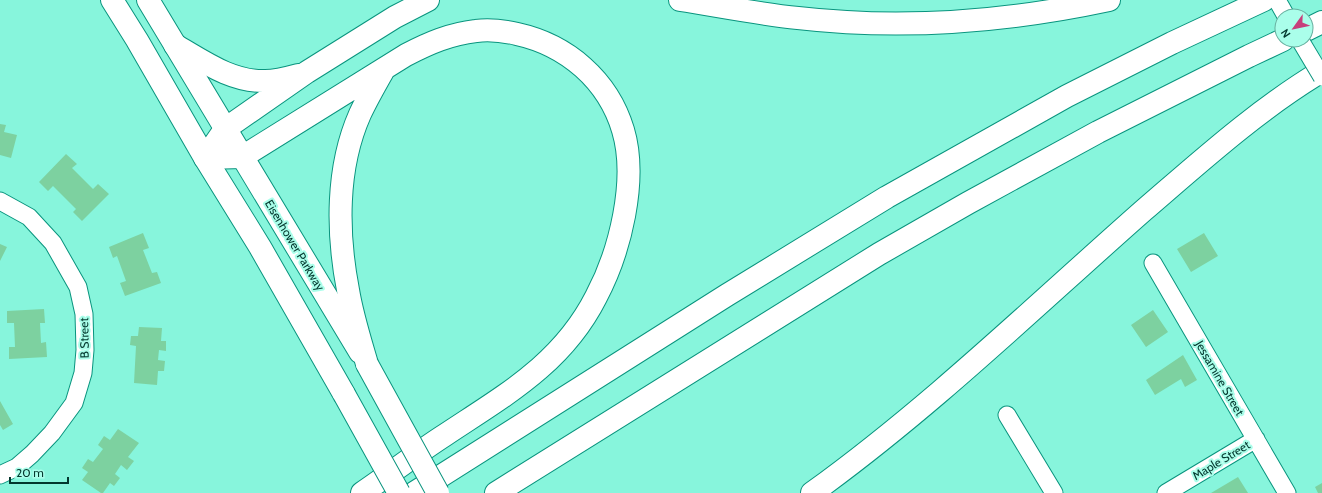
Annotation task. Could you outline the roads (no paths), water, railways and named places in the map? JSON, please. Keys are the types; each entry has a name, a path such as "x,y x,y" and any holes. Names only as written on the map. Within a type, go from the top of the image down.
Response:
{"main road":[{"path":"112,0 137,40 205,158 260,247 399,493"},
{"name":"Eisenhower Parkway","path":"148,0 367,364 438,493"},
{"path":"205,158 226,129 307,72 395,17 428,0"},
{"path":"680,0 797,18 868,23 913,23 957,22 1023,16 1109,0"},
{"path":"414,493 727,295 887,197 1067,96 1172,43 1264,0"},
{"path":"205,158 242,157 406,55 431,42 455,34 478,30 504,31 531,37 556,47 577,61 597,81 614,106 623,131 628,156 628,179 621,231 609,269 596,298 581,323 563,346 546,364 528,379 362,493"},
{"path":"496,493 865,263 968,203 1098,132 1274,44"},
{"path":"175,45 227,74 245,79 265,81 283,79 307,72"},
{"path":"367,364 356,326 346,277 341,239 341,195 347,154 353,134 368,97 385,68"},
{"path":"812,493 898,426 950,383 1225,140 1300,84 1322,71"}],"street":[{"path":"1305,48 1322,77"},
{"name":"B Street","path":"0,201 28,217 53,243 78,287 84,314 85,350 83,373 74,403 52,433 32,454 17,467 0,474"},
{"name":"Jessamine Street","path":"1153,263 1286,493"},
{"path":"1007,415 1054,493"},
{"name":"Maple Street","path":"1166,493 1256,439"}]}
